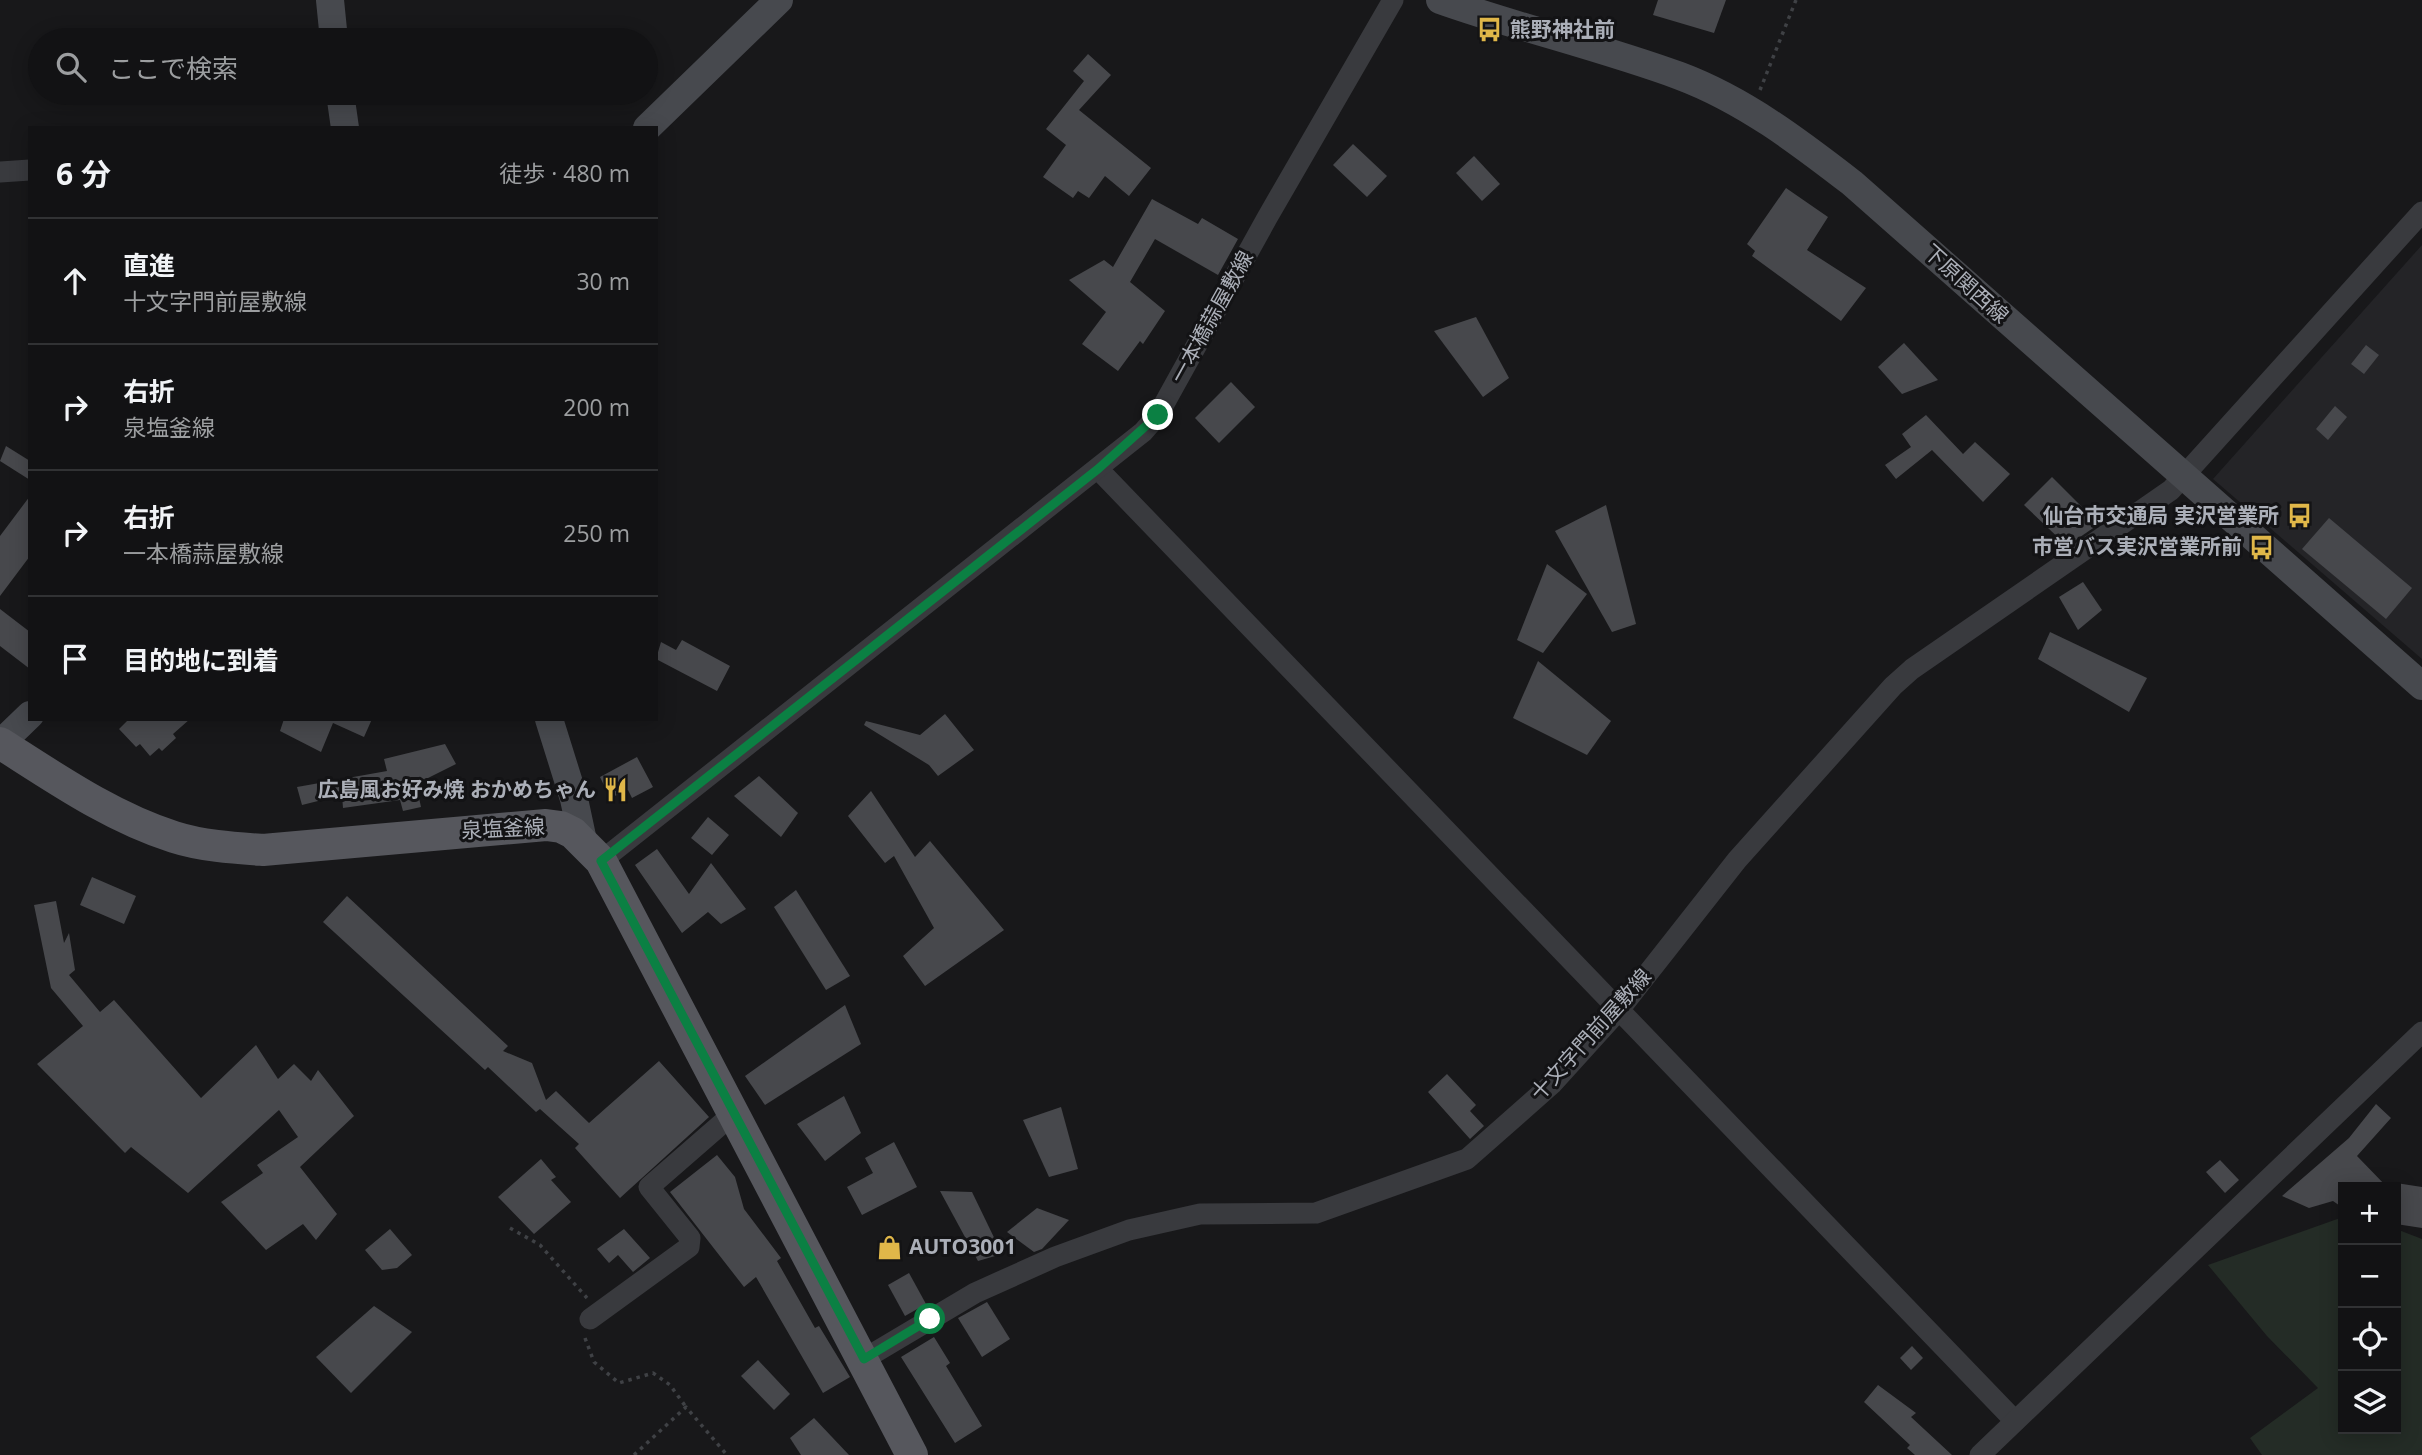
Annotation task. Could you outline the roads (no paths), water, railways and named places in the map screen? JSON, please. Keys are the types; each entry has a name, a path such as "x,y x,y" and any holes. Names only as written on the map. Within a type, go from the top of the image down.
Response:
{"main road":[{"name":"泉塩釜線","path":"0,743 137,823 176,838 222,847 263,850 525,825 562,827 592,851"},
{"path":"592,851 734,1113 912,1455"}],"street":[{"path":"330,0 333,28"},
{"path":"649,126 779,0"},
{"name":"一本橋蒜屋敷線","path":"592,851 1098,469 1158,415 1393,0"},
{"name":"下原関西線","path":"1440,0 1682,77 1751,111 1798,141 1852,183 2422,686"},
{"path":"342,105 345,126"},
{"path":"0,172 28,170"},
{"name":"十文字門前屋敷線","path":"864,1359 975,1293 1055,1257 1129,1230 1200,1214 1316,1213 1467,1159 1552,1084 1619,1010 1737,860 1894,685 1912,669 2171,490 2422,212"},
{"path":"1098,469 2015,1421"},
{"path":"0,743 28,717"},
{"path":"551,721 592,851"},
{"path":"1980,1455 2422,1032"},
{"path":"590,1320 689,1247 690,1238 649,1187 734,1113"}],"place":[{"name":"熊野神社前","path":"1490,30"},
{"name":"仙台市交通局 実沢営業所","path":"2299,516"},
{"name":"市営バス実沢営業所前","path":"2262,547"},
{"name":"広島風お好み焼 おかめちゃん","path":"616,790"},
{"name":"AUTO3001","path":"889,1247"}]}
